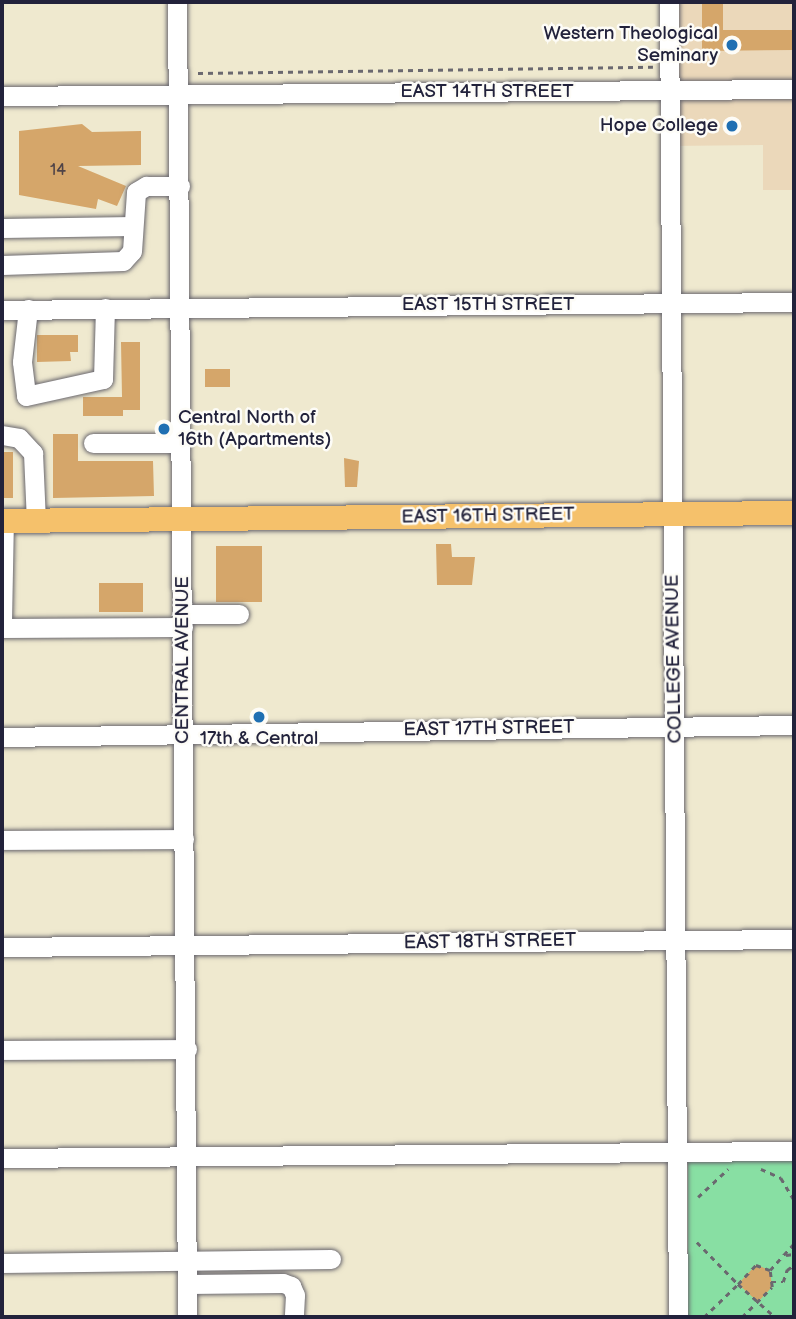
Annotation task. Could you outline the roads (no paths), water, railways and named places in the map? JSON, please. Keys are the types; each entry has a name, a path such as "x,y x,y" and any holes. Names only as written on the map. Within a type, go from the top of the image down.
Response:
{"main road":[{"name":"EAST 16TH STREET","path":"3,521 794,513"}],"street":[{"name":"CENTRAL AVENUE","path":"177,2 188,1157 187,1317"},
{"name":"COLLEGE AVENUE","path":"669,2 678,1317"},
{"name":"EAST 14TH STREET","path":"2,96 794,89"},
{"path":"2,265 123,261 132,251 134,199 140,188 180,186"},
{"path":"2,228 133,226"},
{"name":"EAST 15TH STREET","path":"2,310 794,302"},
{"path":"28,310 22,362 26,396 103,379 105,308"},
{"path":"2,435 19,438 33,453 36,521"},
{"path":"93,443 181,443"},
{"path":"2,621 3,521"},
{"path":"2,628 182,621 239,614"},
{"name":"EAST 17TH STREET","path":"2,737 794,725"},
{"path":"2,840 184,839"},
{"name":"EAST 18TH STREET","path":"2,947 794,939"},
{"path":"2,1050 187,1049"},
{"path":"2,1158 794,1151"},
{"path":"2,1263 331,1259"},
{"path":"188,1284 291,1286 294,1317"}],"place":[{"name":"Western Theological Seminary","path":"732,45"},
{"name":"Hope College","path":"732,126"},
{"name":"Central North of 16th (Apartments)","path":"164,429"},
{"name":"17th & Central","path":"259,717"}]}
